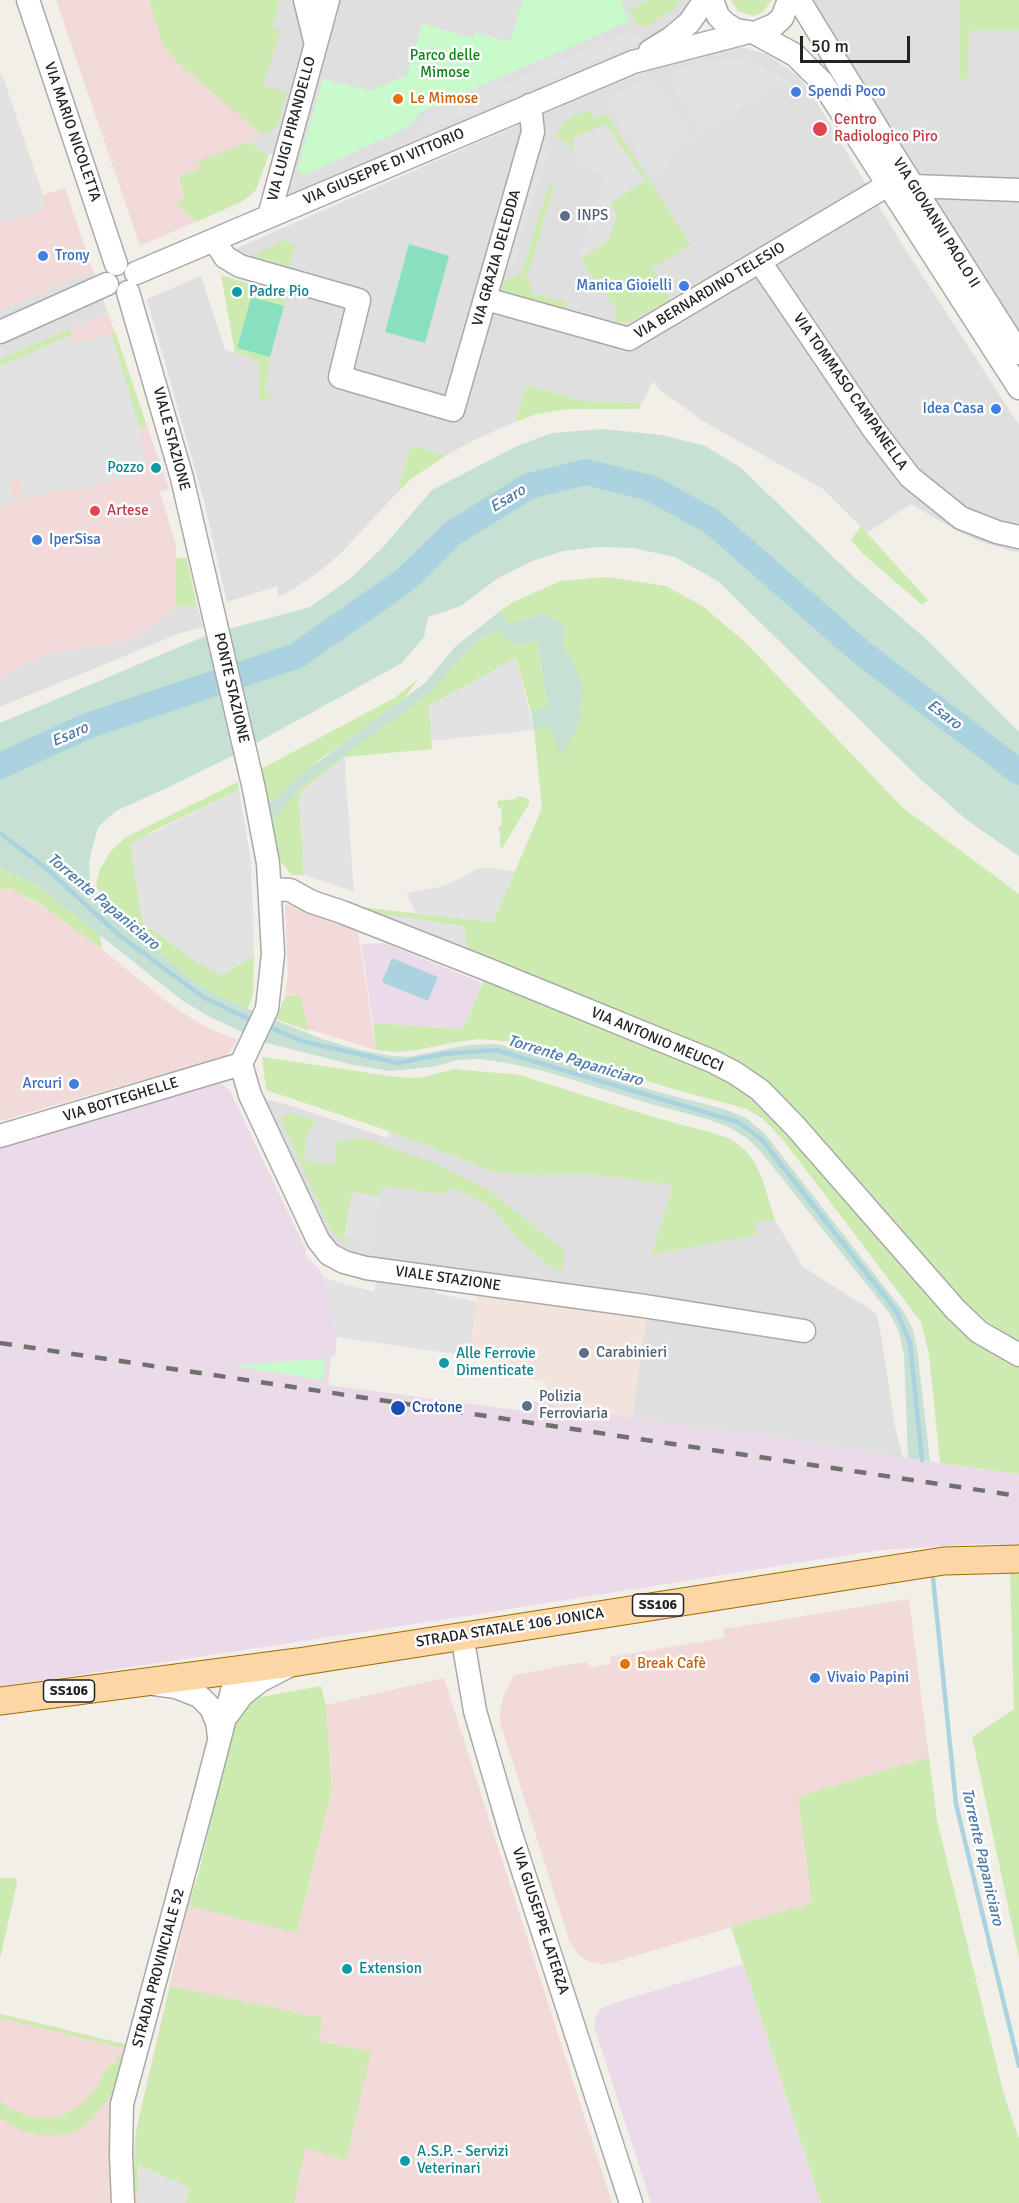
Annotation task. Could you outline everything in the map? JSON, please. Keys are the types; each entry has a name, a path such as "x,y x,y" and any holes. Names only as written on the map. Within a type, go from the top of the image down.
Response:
{"main road":[{"name":"STRADA STATALE 106 JONICA","path":"0,1701 298,1662 944,1562 1019,1559"}],"street":[{"name":"VIA MARIO NICOLETTA","path":"28,0 122,278"},
{"name":"VIA LUIGI PIRANDELLO","path":"305,0 315,42"},
{"name":"VIA LUIGI PIRANDELLO","path":"269,216 328,0"},
{"path":"633,62 671,38 689,23 705,0"},
{"name":"VIA GIOVANNI PAOLO II","path":"712,0 718,16 726,24 795,55 822,82 1019,388"},
{"path":"633,62 774,25 782,18 789,0"},
{"name":"VIA GIOVANNI PAOLO II","path":"799,0 1019,353"},
{"name":"VIA GIUSEPPE DI VITTORIO","path":"0,332 122,278 633,62"},
{"name":"VIA GRAZIA DELEDDA","path":"214,240 225,257 240,266 359,300 340,377 453,410 533,132 530,105"},
{"path":"888,186 1019,190"},
{"name":"VIA BERNARDINO TELESIO","path":"486,299 629,339 888,186"},
{"name":"VIA TOMMASO CAMPANELLA","path":"760,262 874,430 910,477 962,518 997,532 1019,537"},
{"name":"VIALE STAZIONE","path":"122,278 170,431 208,586"},
{"name":"PONTE STAZIONE","path":"208,586 254,789 271,889"},
{"path":"242,1064 267,1008 273,954 271,889"},
{"name":"VIA ANTONIO MEUCCI","path":"271,889 290,890 312,902 489,970 712,1061 735,1074 760,1090 795,1126 955,1309 979,1332 1019,1355"},
{"name":"VIALE STAZIONE","path":"242,1064 250,1095 318,1240 330,1254 344,1262 366,1268 644,1306 804,1331"},
{"name":"VIA BOTTEGHELLE","path":"0,1136 242,1064"},
{"name":"VIA GIUSEPPE LATERZA","path":"462,1635 475,1712 631,2203"},
{"path":"219,1736 227,1714 242,1695 273,1673 298,1662"},
{"path":"219,1736 217,1684 228,1671"},
{"path":"138,1682 176,1687 199,1696 211,1708 217,1722 219,1736"},
{"name":"STRADA PROVINCIALE 52","path":"123,2203 122,2104 219,1736"}],"shaded area":[{"path":"56,0 254,0 262,135 249,142 259,150 266,163 253,194 241,202 140,246"},
{"path":"254,0 705,0 671,38 269,216 286,153 269,154 249,142 254,138"},
{"path":"799,0 1019,0 1019,353"},
{"path":"627,32 646,39 415,136 427,118"},
{"path":"726,47 746,48 768,55 799,77 813,96 900,241 1019,425 1019,552 981,542 911,504 867,533 823,489 703,421 660,390 653,381 642,403 584,401 527,385 515,422 445,456 411,445 397,493 339,555 321,570 277,598 278,586 227,602 204,501 147,299 201,276 225,350 259,361 260,400 266,393 265,384 270,357 292,273 237,254 237,248 628,77"},
{"path":"733,59 754,63 786,79 701,133 668,79 682,69 700,63"},
{"path":"2,74 43,195 65,188 93,271 0,310 0,75"},
{"path":"2,74 46,209 0,223 0,75"},
{"path":"653,78 693,139 665,158 669,167 654,177 603,98"},
{"path":"606,124 645,181 610,203 617,215 608,241 584,256 579,254 606,174 574,164 573,138"},
{"path":"542,127 552,140 514,265 503,270"},
{"path":"93,271 108,313 0,359 0,310"},
{"path":"108,313 169,489 160,492 176,545 175,607 149,628 127,640 92,648 52,652 28,662 0,679 0,359"},
{"path":"111,333 139,426 148,472 69,492 67,488 24,500 18,478 9,481 15,503 0,507 0,366 72,335 76,344"},
{"path":"197,605 203,627 178,634 0,707 0,679 28,662 52,652 92,648 127,640 149,628 175,607"},
{"path":"516,658 534,730 431,741 429,706"},
{"path":"345,757 354,892 304,875 299,798 304,789"},
{"path":"239,790 251,862 254,956 221,975 196,962 142,922 130,844"},
{"path":"480,867 515,871 493,922 416,913 406,893 440,887"},
{"path":"9,888 65,920 189,1017 237,1040 232,1049 225,1056 0,1121 0,889"},
{"path":"285,905 319,911 357,926 376,1050 276,1019 285,997 288,974"},
{"path":"375,913 464,926 468,952"},
{"path":"385,943 482,983 463,1029 373,1023 361,944"},
{"path":"221,1083 230,1091 305,1248 307,1258 318,1268 324,1278 337,1337 335,1357 331,1357 328,1385 532,1412 533,1401 707,1430 767,1435 1019,1474 1019,1545 976,1544 872,1551 0,1687 0,1148"},
{"path":"250,1095 295,1107 388,1138 389,1131 494,1172 536,1175 591,1174 673,1185 651,1255 757,1235 756,1222 775,1220 803,1267 876,1313 895,1427 903,1458 767,1435 707,1430 632,1418 646,1316 329,1254"},
{"path":"352,1192 380,1197 373,1244 344,1237"},
{"path":"324,1278 374,1292 376,1279 435,1287 435,1293 477,1302 469,1356 337,1337"},
{"path":"478,1290 647,1316 632,1418 543,1403 546,1382 513,1376 492,1359 469,1356"},
{"path":"909,1599 929,1757 799,1797 813,1903 611,1963 590,1962 579,1955 570,1943 500,1722 504,1695 514,1675 585,1662 591,1667 611,1664 610,1657 724,1638 723,1629"},
{"path":"444,1678 612,2203 133,2203 134,2145 137,2126 188,1906 297,1933 332,1789 326,1705"},
{"path":"743,1964 821,2203 651,2203 594,2026 597,2014 602,2008 614,2003"},
{"path":"0,2014 128,2045 113,2203 0,2203"},
{"path":"138,2164 189,2188 186,2203 139,2203"}],"green space":[{"path":"149,0 279,0 273,28 280,30 264,85 287,92 277,128 262,135 176,61 162,43"},
{"name":"Parco delle Mimose","path":"523,0 620,0 630,21 420,112 411,126 305,175 297,171 323,79 371,91 407,75 422,24 473,38 475,32 510,42"},
{"path":"650,0 680,0 670,11 647,27 635,23 630,9"},
{"path":"731,0 772,0 763,12 753,16 738,11"},
{"path":"959,0 1019,0 1019,30 970,30 967,79 960,79"},
{"path":"590,109 594,119 606,113 691,245 651,269 670,300 630,322 614,323 617,311 583,263 584,256 608,241 609,203 644,181 573,138 574,150 567,148 568,144 555,136 564,121"},
{"path":"249,142 269,154 256,190 241,202 196,222 176,203 185,199 179,177 200,168 198,161"},
{"path":"548,185 554,186 526,281 532,283 530,293 567,302 565,309 502,292 504,281 522,273"},
{"path":"285,240 295,244 289,267 252,256"},
{"path":"409,244 449,256 425,343 385,332"},
{"path":"221,275 287,295 284,306 251,297 237,348 270,357 265,388 266,393 273,399 259,400 259,361 235,353"},
{"path":"251,297 284,306 270,357 237,348"},
{"path":"70,329 72,335 0,366 0,359"},
{"path":"115,331 147,427 139,426 111,333"},
{"path":"527,385 584,401 642,403 638,409 568,409 537,414 515,422"},
{"path":"603,429 662,435 705,446 740,467 855,578 925,638 1019,732 1019,856 968,821 918,777 719,582 675,557 633,548 600,547 563,551 532,561 498,578 461,606 428,617 424,637 402,663 238,753 116,811 98,827 89,861 90,882 104,904 190,978 213,993 322,1039 356,1049 408,1057 468,1045 495,1044 536,1052 658,1092 724,1109 746,1118 765,1134 904,1312 913,1330 917,1349 930,1461 908,1458 904,1355 899,1332 890,1314 762,1153 748,1139 729,1127 707,1119 544,1071 507,1063 480,1059 458,1060 432,1067 390,1071 353,1065 267,1043 210,1017 183,1001 34,883 0,869 0,723 210,634 310,607 351,578 384,546 432,490 517,446 552,433"},
{"path":"411,445 445,456 411,479 397,493"},
{"path":"861,526 928,600 922,605 863,554 851,540"},
{"path":"176,558 187,558 197,605 175,607"},
{"path":"607,577 666,586 704,607 746,643 902,807 1019,894 1019,1343 977,1314 948,1286 790,1105 762,1080 375,913 352,906 493,922 542,808 534,730 551,725 560,755 575,665 564,648 563,639 545,614 508,623 500,611 513,602 560,581"},
{"path":"500,611 508,623 545,614 563,624 566,634 563,639 564,648 575,665 583,689 578,724 569,745 559,756 551,726 534,730 531,712 548,707 537,641 513,644 500,632 493,632 475,643 428,695 304,785 272,821 269,805 303,773 425,683 455,647"},
{"path":"493,632 500,632 514,644 537,641 548,707 531,712 516,658 429,706 432,749 345,757 304,789 299,798 304,875 292,875 279,860 272,821 304,785 457,663 475,643"},
{"path":"418,679 402,702 320,759 269,805 261,769 396,697"},
{"path":"238,782 239,790 149,833 221,975 254,956 253,994 248,1009 213,993 189,978 104,904 96,885 100,869 110,852 126,837"},
{"path":"519,796 529,799 529,804 501,850 499,826 502,825 501,808 498,808 497,801 515,799"},
{"path":"0,869 34,883 100,935 102,949 41,905 9,888 0,889"},
{"path":"485,978 717,1072 768,1110 985,1345 1019,1367 1019,1474 940,1463 929,1355 921,1322 784,1141 763,1119 747,1109 666,1087 537,1044 479,1039 412,1051 376,1050 373,1023 463,1029"},
{"path":"300,995 309,1031 276,1019 285,997"},
{"path":"262,1057 397,1077 419,1078 455,1069 520,1075 653,1117 710,1132 731,1139 746,1151 755,1163 775,1220 756,1222 757,1235 651,1255 673,1185 591,1174 536,1175 494,1172 389,1131 266,1090"},
{"path":"290,1113 312,1119 315,1122 306,1136 305,1161 335,1165 336,1142 364,1138 434,1163 490,1191 565,1251 561,1273 549,1266 517,1237 494,1210 480,1200 453,1188 449,1189 446,1194 382,1186 380,1197 352,1192 344,1237 348,1238 347,1245 335,1235 329,1226 280,1118"},
{"path":"326,1358 323,1380 231,1366"},
{"path":"1010,1572 1019,1573 1019,1958 972,1737 1014,1709"},
{"path":"321,1686 326,1705 332,1789 297,1933 188,1906 199,1872 235,1719 255,1698"},
{"path":"929,1757 937,1820 1004,2095 1019,2139 1019,2203 821,2203 731,1927 812,1903 798,1797"},
{"path":"0,1878 16,1878 17,1883 0,1959"},
{"path":"170,1986 323,2018 318,2041 371,2052 346,2160 305,2148 294,2203 186,2203 189,2188 138,2164 139,2194 132,2190 137,2126"},
{"path":"0,2014 128,2045 127,2049 0,2018"},
{"path":"116,2055 125,2056 118,2087 91,2121 74,2132 40,2135 19,2130 0,2118 0,2101 31,2117 48,2118 66,2114 82,2103 96,2088 109,2065 117,2063"}],"water":[{"path":"392,958 438,977 428,1001 382,982"}],"waterway":[{"name":"Esaro","path":"0,766 87,726 296,656 405,580 453,533 529,486 586,472 650,488 711,521 861,652 1019,772"},
{"name":"Torrente Papaniciaro","path":"0,833 47,869 119,935 203,997 253,1021"},
{"name":"Torrente Papaniciaro","path":"267,1026 301,1041 398,1063 443,1054 496,1050 738,1122 761,1139 897,1312 910,1343 922,1460"},
{"name":"Torrente Papaniciaro","path":"933,1578 956,1804 1019,2066"}],"railway":[{"path":"0,1343 1019,1496"}],"place":[{"name":"Spendi Poco","path":"796,92"},
{"name":"Le Mimose","path":"398,99"},
{"name":"Centro Radiologico Piro","path":"820,129"},
{"name":"INPS","path":"565,216"},
{"name":"Trony","path":"43,256"},
{"name":"Manica Gioielli","path":"684,286"},
{"name":"Padre Pio","path":"237,292"},
{"name":"Idea Casa","path":"996,409"},
{"name":"Pozzo","path":"156,468"},
{"name":"Artese","path":"95,511"},
{"name":"IperSisa","path":"37,540"},
{"name":"Arcuri","path":"74,1084"},
{"name":"Carabinieri","path":"584,1353"},
{"name":"Alle Ferrovie Dimenticate","path":"444,1363"},
{"name":"Polizia Ferroviaria","path":"527,1406"},
{"name":"Crotone","path":"398,1408"},
{"name":"Break Cafè","path":"625,1664"},
{"name":"Vivaio Papini","path":"815,1678"},
{"name":"Extension","path":"347,1969"},
{"name":"A.S.P. - Servizi Veterinari","path":"405,2161"}]}
